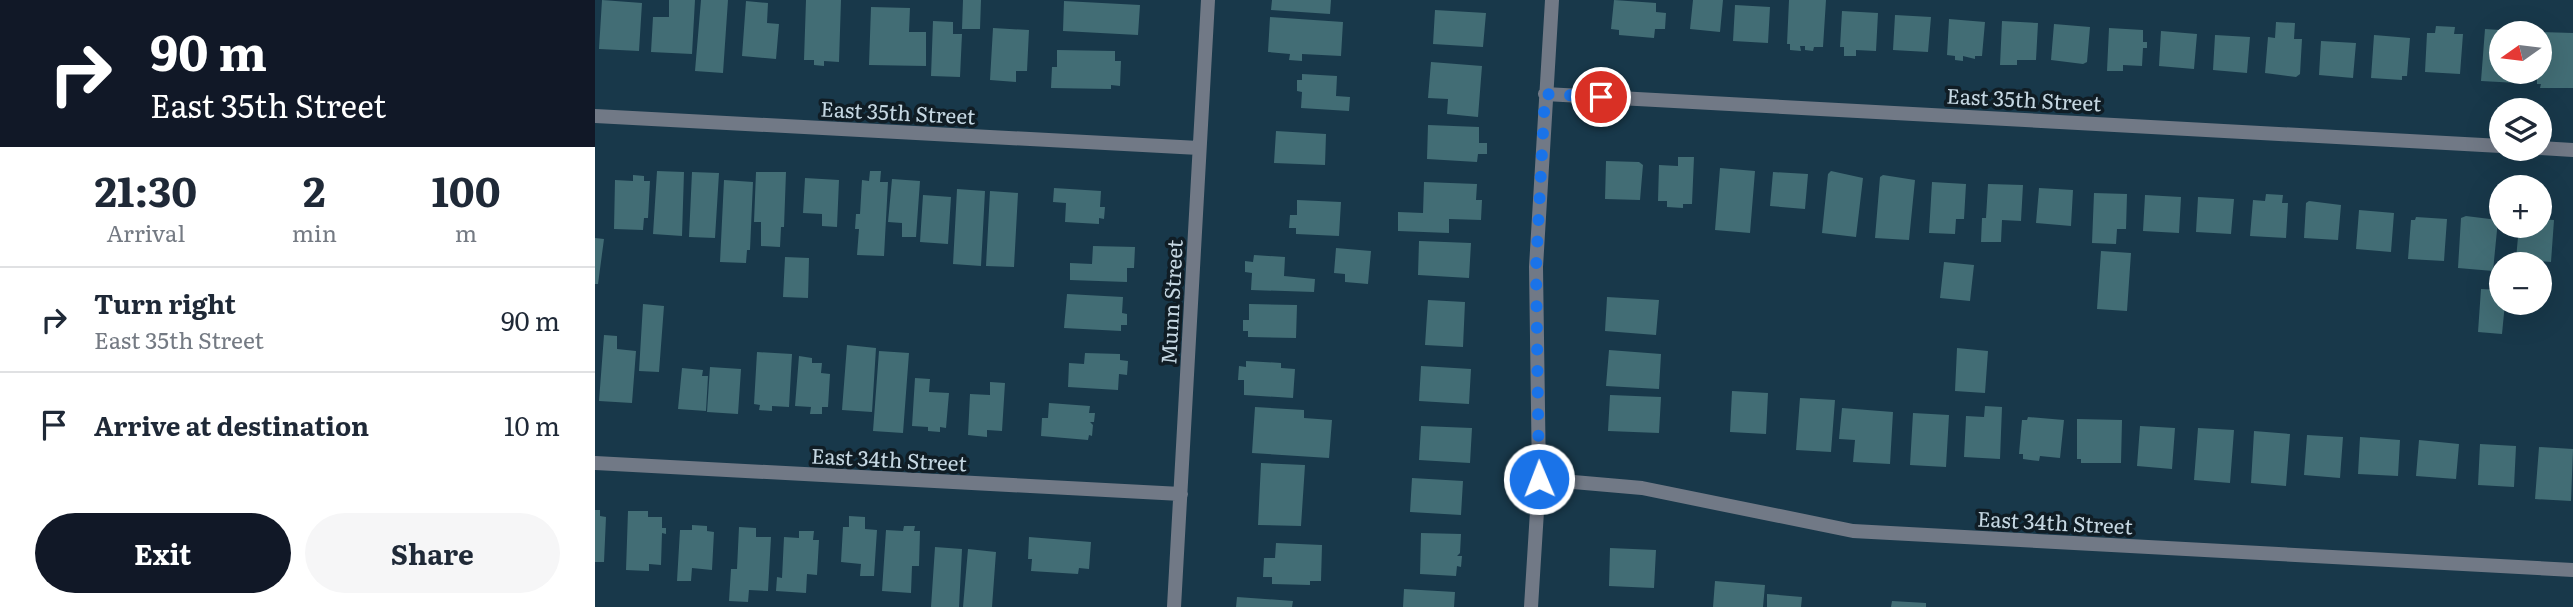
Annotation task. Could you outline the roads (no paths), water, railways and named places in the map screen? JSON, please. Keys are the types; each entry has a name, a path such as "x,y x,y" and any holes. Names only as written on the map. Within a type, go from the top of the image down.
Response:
{"street":[{"name":"Munn Street","path":"1174,607 1208,0"},
{"path":"1531,607 1539,479 1536,268 1552,0"},
{"name":"East 35th Street","path":"1545,94 2489,145"},
{"name":"East 35th Street","path":"595,116 1199,148"},
{"path":"2552,149 2573,150"},
{"name":"East 34th Street","path":"595,463 1181,494"},
{"name":"East 34th Street","path":"1539,479 1642,488 1853,531 2573,570"}]}
